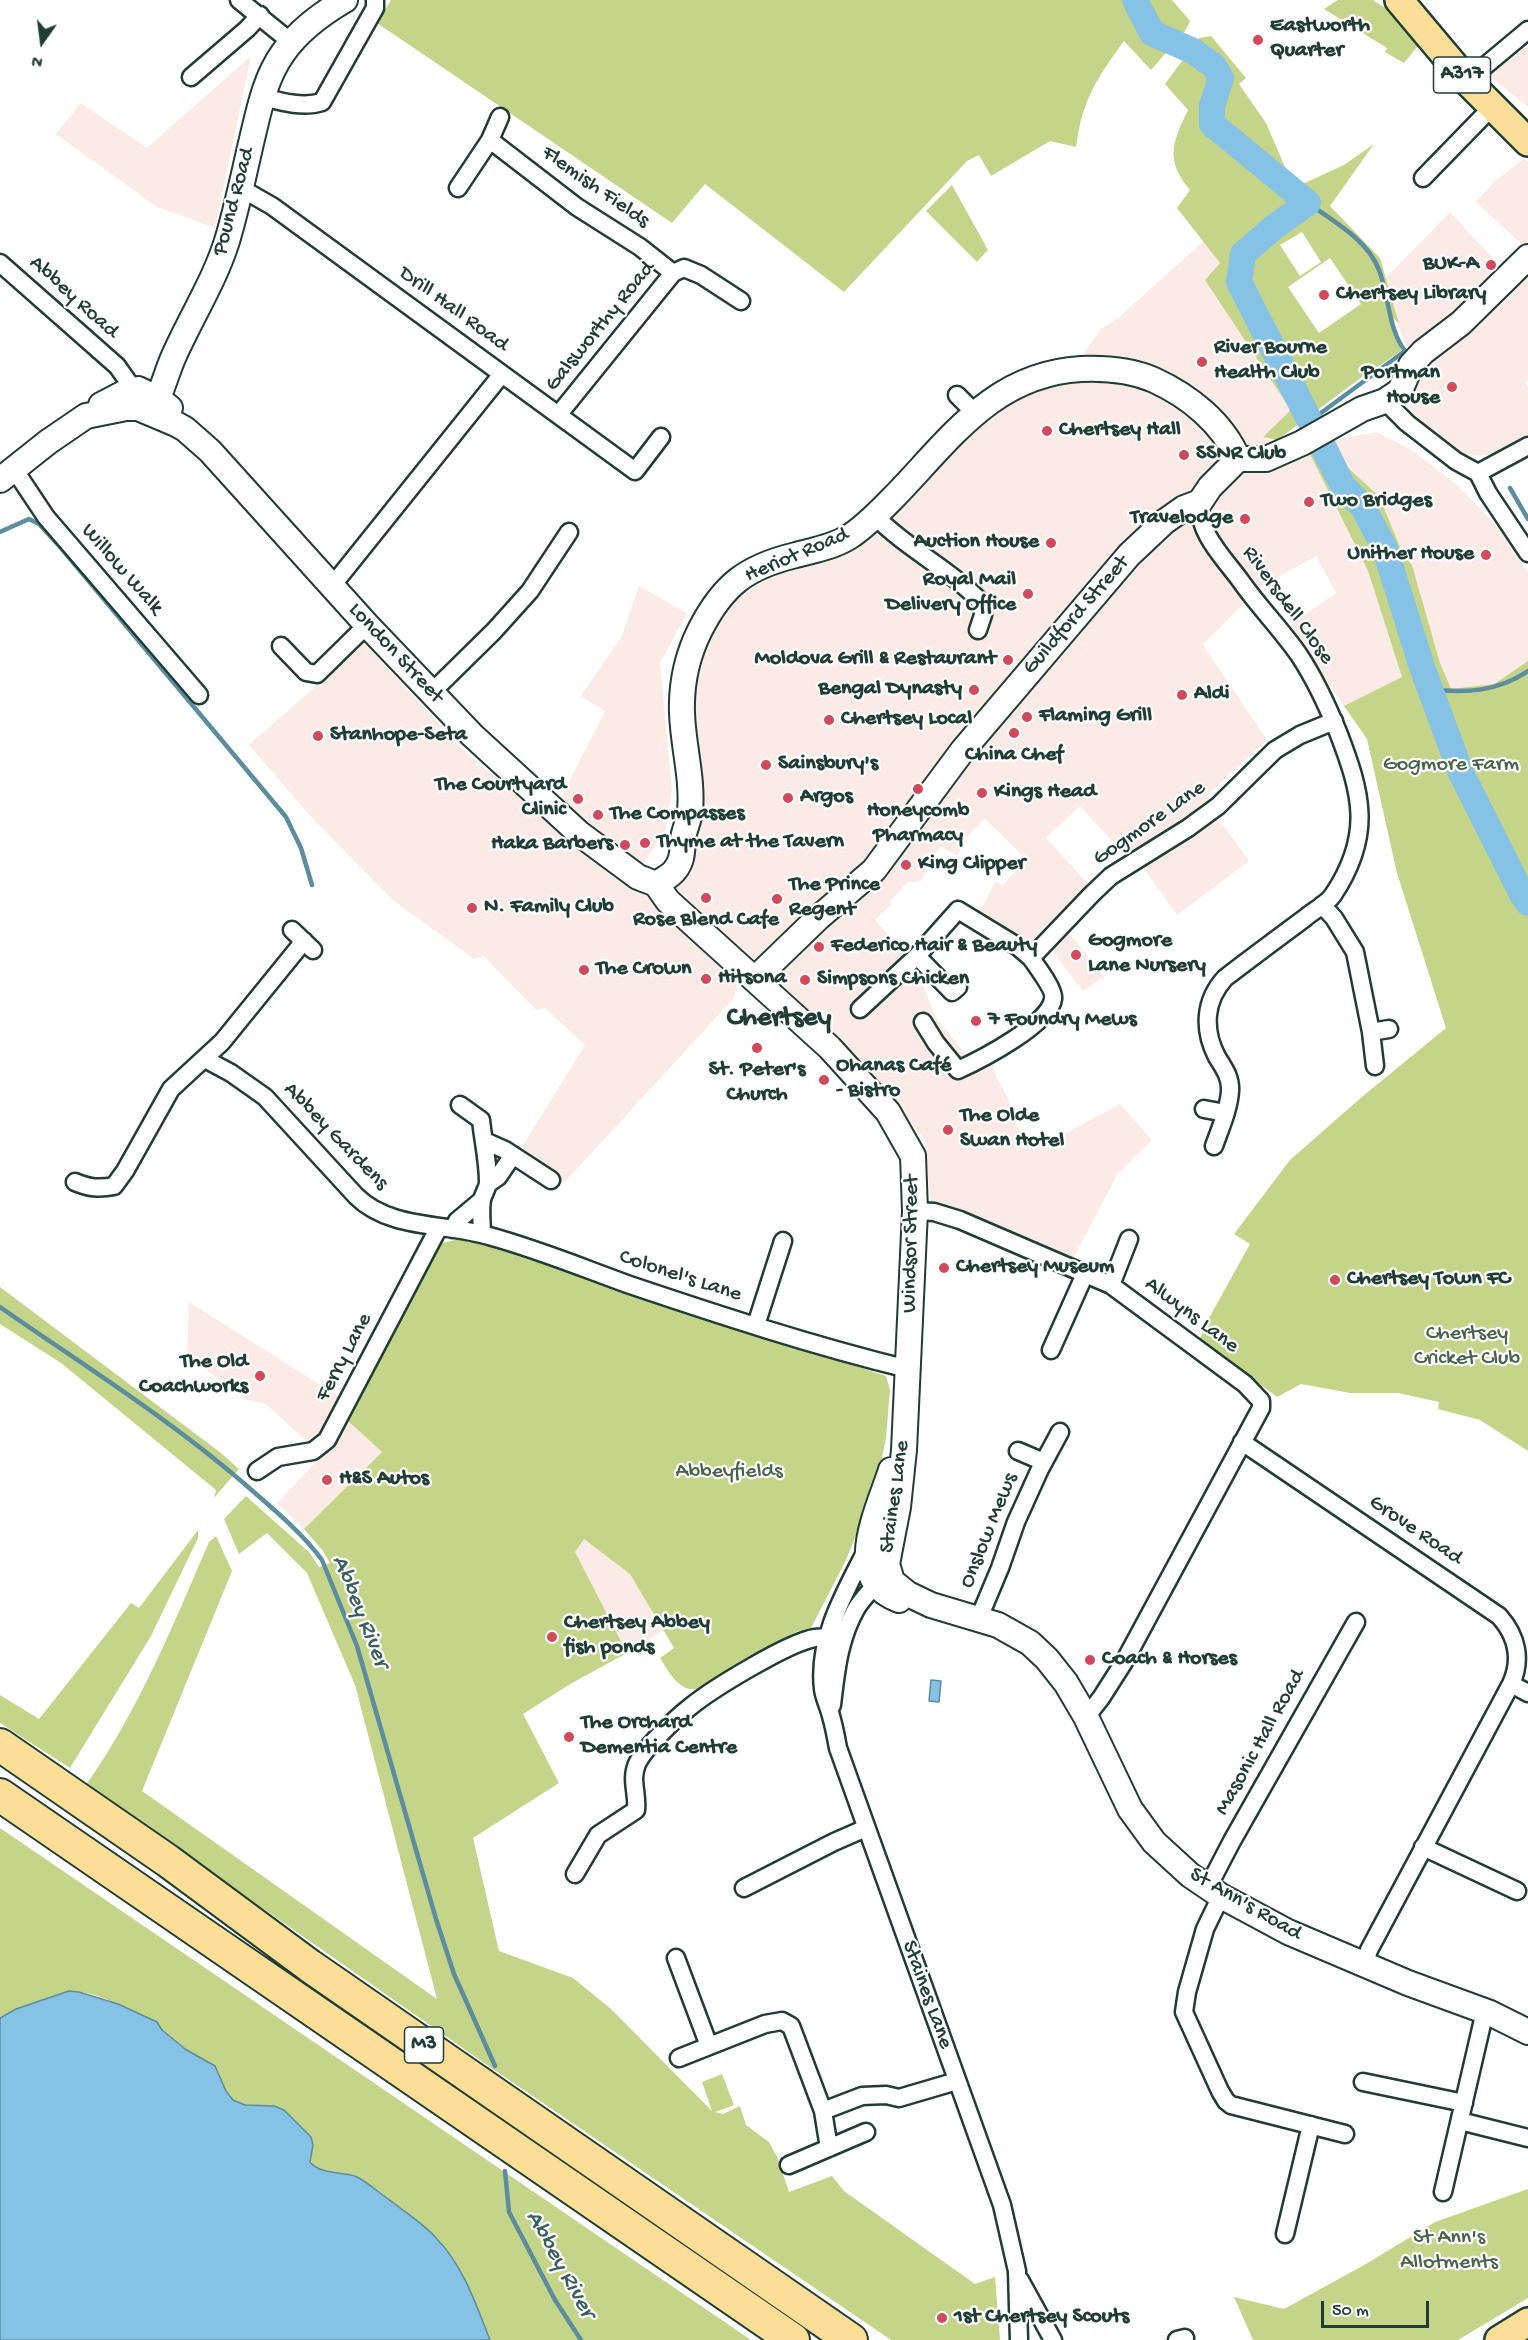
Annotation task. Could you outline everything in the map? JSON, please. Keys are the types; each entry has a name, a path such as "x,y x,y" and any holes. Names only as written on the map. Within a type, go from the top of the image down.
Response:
{"highway":[{"name":"M3","path":"0,1745 168,1861 320,1973 851,2340"},
{"name":"M3","path":"0,1795 793,2340"}],"main road":[{"name":"Pound Road","path":"145,400 172,360 217,268 230,232 263,97 276,63 291,42 315,18 345,0"},
{"name":"A317","path":"1399,0 1467,81 1528,142"},
{"path":"1238,459 1266,459 1292,448 1362,410 1385,401 1400,391 1412,365 1423,352 1461,323 1528,257"},
{"name":"Heriot Road","path":"656,884 674,846 683,838 690,812 689,771 682,712 683,687 690,653 714,606 726,589 741,577 761,566 834,544 850,536 875,516 975,413 994,397 1033,378 1063,370 1099,368 1117,370 1143,375 1169,387 1195,403 1232,443 1238,459"},
{"path":"7,475 71,425 108,401 145,400"},
{"name":"London Street","path":"145,400 185,429 210,451 367,625 472,735 580,834 638,877 656,884 668,901 756,978"},
{"name":"Guildford Street","path":"756,978 817,918 874,870 963,750 1129,555 1164,522 1192,503 1200,502 1210,487 1238,459"},
{"name":"Windsor Street","path":"756,978 830,1048 888,1112 913,1156 915,1211 905,1427"},
{"name":"Staines Lane","path":"905,1427 898,1507 881,1574 868,1568 867,1550 905,1427"},
{"name":"St Ann's Road","path":"881,1574 889,1574 897,1586 931,1605 980,1618 1013,1632 1047,1659 1066,1683 1086,1718 1130,1809 1148,1834 1170,1859 1215,1892 1288,1932 1364,1965 1485,2011 1528,2032"},
{"path":"1499,2340 1528,2322"}],"street":[{"path":"239,0 291,42"},
{"path":"263,97 292,104 322,102 375,8 375,0"},
{"path":"191,76 247,29 260,15"},
{"path":"1467,81 1528,30"},
{"path":"1423,178 1492,107"},
{"path":"458,188 490,140 500,117"},
{"name":"Flemish Fields","path":"490,140 577,207 640,247 673,273"},
{"name":"Drill Hall Road","path":"240,191 251,194 272,206 502,374 332,586"},
{"name":"Abbey Road","path":"0,263 117,366 145,400"},
{"name":"Galsworthy Road","path":"559,414 673,273 684,268 701,275 741,300"},
{"name":"Galsworthy Road","path":"502,374 636,471 662,437"},
{"path":"957,395 975,413"},
{"path":"1385,401 1407,423 1456,461 1478,473 1488,493 1528,553"},
{"path":"1478,473 1528,446"},
{"name":"Willow Walk","path":"7,475 200,695"},
{"name":"Riversdell Close","path":"1200,502 1201,522 1212,542 1247,591 1298,654 1312,676 1334,721 1353,770 1360,802 1360,827 1354,854 1332,897 1225,978 1214,990 1207,1015 1208,1033 1228,1076 1230,1092 1214,1146"},
{"path":"875,516 891,532 965,585 982,603 978,630"},
{"path":"432,692 494,631 530,591 569,532"},
{"path":"280,646 306,672 317,674 367,625"},
{"name":"Gogmore Lane","path":"1031,958 1111,876 1188,828 1218,806 1275,750 1300,735 1334,721"},
{"path":"1322,904 1334,918 1355,952 1371,1032 1375,1065"},
{"path":"860,1009 917,956 958,910 1017,945 1031,958 1054,996 1044,1016 1003,1047 958,1070 936,1043 923,1022"},
{"path":"75,1182 87,1188 100,1189 114,1186 125,1171 171,1089 222,1042 303,940"},
{"path":"917,956 952,992 958,987"},
{"path":"1371,1032 1389,1029"},
{"name":"Abbey Gardens","path":"206,1059 265,1097 364,1204 390,1216 446,1228"},
{"path":"460,1105 481,1120 481,1132 485,1141 482,1234"},
{"path":"1204,1109 1225,1113"},
{"path":"485,1141 513,1155 551,1180"},
{"name":"Ferry Lane","path":"257,1471 278,1457 313,1451 327,1440 446,1228 457,1221 485,1192 513,1155"},
{"name":"Alwyns Lane","path":"915,1211 934,1212 960,1220 1111,1285 1245,1384 1261,1401 1261,1408 1242,1442"},
{"name":"Colonel's Lane","path":"446,1228 482,1234 821,1346 908,1369"},
{"path":"1111,1285 1129,1239"},
{"path":"756,1325 783,1241"},
{"path":"1051,1350 1085,1274"},
{"name":"Onslow Mews","path":"980,1618 1016,1522 1060,1432"},
{"path":"1086,1718 1124,1662 1242,1442"},
{"name":"Grove Road","path":"1242,1442 1499,1616 1512,1632 1518,1658 1517,1669 1511,1684 1369,1950 1364,1965"},
{"name":"Onslow Mews","path":"1018,1451 1044,1462"},
{"name":"Staines Lane","path":"867,1550 841,1602 835,1639 836,1667 831,1714 838,1748 1002,2205 1018,2277 1019,2340"},
{"name":"Staines Lane","path":"835,1639 881,1574"},
{"name":"Masonic Hall Road","path":"1345,2134 1226,2101 1184,2012 1204,1929 1232,1841 1356,1622"},
{"path":"575,1874 598,1835 636,1810 633,1781 638,1762 690,1707 773,1656 815,1638 835,1639"},
{"path":"1511,1684 1528,1693"},
{"path":"744,1888 866,1828"},
{"path":"1423,1847 1517,1891"},
{"path":"676,1958 709,2046"},
{"path":"1443,2192 1485,2011"},
{"path":"679,2058 765,2024 782,2021 791,2026 823,2111 830,2148"},
{"path":"823,2111 862,2096 886,2095 898,2098 957,2081"},
{"path":"1364,2082 1464,2103"},
{"path":"1460,2121 1528,2138"},
{"path":"1285,2234 1311,2125"},
{"path":"789,2165 866,2132"},
{"name":"Staines Lane","path":"1018,2277 1053,2340"}],"shaded area":[{"path":"1528,46 1528,107 1489,76"},
{"path":"251,56 215,228 157,207 56,134 81,103 147,148"},
{"path":"1525,158 1528,162 1528,250 1476,202 1494,182"},
{"path":"1450,212 1500,266 1410,353 1400,330 1385,279"},
{"path":"1204,241 1220,263 1205,280 1292,410 1263,437 1309,452 1368,571 1402,677 1344,706 1289,626 1336,593 1316,556 1258,588 1203,645 1267,740 1207,795 1218,818 1249,861 1177,915 1145,870 1123,853 1080,806 1046,838 1089,885 1066,929 1104,977 1083,991 1049,947 1025,942 980,912 995,882 1003,885 1026,859 985,819 961,843 964,845 957,856 940,846 921,881 908,882 890,901 892,904 875,920 915,965 936,1018 965,1053 992,1063 1009,1101 1017,1127 1039,1140 1050,1142 1120,1104 1152,1140 1117,1175 1072,1261 931,1207 925,1140 890,1098 679,896 676,888 694,857 699,828 697,724 693,698 706,649 718,625 738,598 782,570 852,549 975,425 1020,392 1065,380 1101,329 1118,318"},
{"path":"1528,267 1528,380 1525,383 1528,387 1528,434 1492,455 1465,456 1436,441 1405,401 1411,376"},
{"path":"1376,432 1410,449 1456,484 1502,531 1528,573 1528,661 1494,684 1451,690 1440,663 1412,565 1403,554 1379,496 1348,468 1335,440"},
{"path":"639,586 687,613 660,663 672,790 666,829 644,863 630,856 560,800 605,711 581,696 622,636"},
{"path":"361,639 466,753 628,884 663,908 737,983 734,998 564,1183 556,1181 520,1150 585,1045 545,1008 536,1010 484,956 474,959 394,901 312,818 249,745 333,671"},
{"name":"The Old Coachworks","path":"189,1302 341,1398 313,1447 266,1404 247,1400 187,1356"},
{"name":"H&S Autos","path":"346,1419 382,1452 304,1529 277,1503 338,1439"},
{"path":"584,1538 630,1574 664,1630 627,1653 574,1552"}],"green space":[{"path":"391,0 1172,0 1190,21 1185,31 1151,70 1124,41 1092,90 1083,115 1076,147 1050,141 991,176 979,155 967,161 844,292 705,184 672,223 377,23"},
{"path":"1338,0 1373,0 1388,10 1418,46 1404,63 1385,52 1387,48 1324,9"},
{"path":"1211,36 1246,78 1239,84 1266,123 1294,188 1344,165 1374,144 1330,206 1380,258 1399,324 1389,313 1401,351 1277,440 1263,437 1291,410 1205,280 1220,263 1177,208 1190,190 1182,179 1174,160 1175,142 1188,110 1165,84 1199,38","holes":["1302,232 1321,262 1300,276 1280,245","1330,258 1361,304 1319,333 1288,287"]},
{"path":"952,185 988,250 977,262 926,211"},
{"path":"1335,440 1348,468 1379,496 1403,554 1412,565 1440,663 1451,689 1494,684 1528,661 1528,1451 1480,1420 1438,1409 1439,1402 1398,1393 1350,1393 1301,1384 1277,1397 1200,1339 1204,1327 1250,1244 1234,1234 1290,1160 1446,1028 1397,873 1367,739 1344,706 1402,677 1368,571 1309,452"},
{"name":"Abbeyfields","path":"463,1238 886,1376 890,1390 886,1438 876,1486 846,1560 811,1628 796,1632 701,1688 687,1688 671,1675 660,1658 674,1648 630,1574 584,1539 575,1552 627,1653 572,1683 523,1714 559,1783 473,1838 499,1951 573,1978 611,2009 712,2111 702,2082 722,2074 734,2105 715,2112 723,2114 740,2106 746,2125 769,2142 778,2159 789,2192 832,2176 844,2191 975,2284 995,2277 1000,2340 891,2340 490,2067 86,1785 139,1697 209,1542 216,1536 232,1571 142,1791 437,1999 355,1685 307,1573 267,1533 239,1554 224,1519 246,1496 310,1553 319,1567 330,1563 304,1529 382,1452 346,1419 439,1244"},
{"path":"0,1287 221,1453 239,1469 214,1498 216,1490 61,1363 0,1324"},
{"path":"198,1530 198,1538 151,1636 70,1768 0,1723 0,1695 39,1719 131,1603 139,1608"},
{"path":"0,1828 751,2340 490,2340 454,2259 437,2238 344,2173 313,2166 310,2157 313,2145 274,2106 245,2105 233,2100 226,2091 215,2066 185,2049 162,2030 160,2025 110,2000 79,1992 50,1997 0,2018"},
{"name":"St Ann's Allotments","path":"1528,2189 1528,2298 1458,2340 1253,2340 1234,2297 1284,2309 1366,2264 1435,2222"}],"water":[{"path":"931,1680 941,1681 939,1702 929,1701"},
{"path":"69,1991 118,2004 157,2022 162,2030 185,2049 215,2066 226,2091 233,2100 245,2105 274,2106 284,2110 311,2137 313,2145 310,2162 314,2166 361,2179 421,2224 437,2239 462,2274 490,2340 0,2340 0,2018 16,2009"}],"waterway":[{"path":"1135,0 1152,33 1193,51 1214,66 1221,78 1212,106 1212,124 1308,203 1274,227 1243,254 1239,282 1343,486 1363,507 1385,549 1422,667 1461,773 1528,903"},
{"path":"1308,203 1349,232 1374,259 1382,280 1395,333 1405,351 1310,421"},
{"path":"1510,488 1528,519"},
{"path":"0,532 29,519 39,524 61,548 286,817 301,848 312,885"},
{"path":"1430,689 1469,691 1493,687 1528,671"},
{"name":"Abbey River","path":"0,1307 130,1396 225,1467 282,1516 322,1560 357,1646 454,1974 495,2066"},
{"name":"Abbey River","path":"505,2171 509,2212 555,2300 581,2340"}],"place":[{"name":"Eastworth Quarter","path":"1258,40"},
{"name":"BUK-A","path":"1491,265"},
{"name":"Chertsey Library","path":"1324,295"},
{"name":"River Bourne Health Club","path":"1202,362"},
{"name":"Portman House","path":"1452,387"},
{"name":"Chertsey Hall","path":"1047,431"},
{"name":"SSNR Club","path":"1184,455"},
{"name":"Two Bridges","path":"1309,502"},
{"name":"Travelodge","path":"1245,519"},
{"name":"Auction House","path":"1051,543"},
{"name":"Unither House","path":"1486,555"},
{"name":"Royal Mail Delivery Office","path":"1028,594"},
{"name":"Moldova Grill & Restaurant","path":"1008,660"},
{"name":"Bengal Dynasty","path":"974,690"},
{"name":"Aldi","path":"1182,695"},
{"name":"Flaming Grill","path":"1027,717"},
{"name":"Chertsey Local","path":"829,720"},
{"name":"China Chef","path":"1014,733"},
{"name":"Stanhope-Seta","path":"318,736"},
{"name":"Sainsbury's","path":"766,765"},
{"name":"Honeycomb Pharmacy","path":"918,789"},
{"name":"Kings Head","path":"982,793"},
{"name":"Argos","path":"788,798"},
{"name":"The Courtyard Clinic","path":"578,799"},
{"name":"The Compasses","path":"598,815"},
{"name":"Thyme at the Tavern","path":"645,843"},
{"name":"Haka Barbers","path":"625,845"},
{"name":"King Clipper","path":"906,865"},
{"name":"Rose Blend Cafe","path":"706,898"},
{"name":"The Prince Regent","path":"777,899"},
{"name":"N. Family Club","path":"472,908"},
{"name":"Federico Hair & Beauty","path":"819,947"},
{"name":"Gogmore Lane Nursery","path":"1076,955"},
{"name":"The Crown","path":"584,970"},
{"name":"Hitsona","path":"706,979"},
{"name":"Simpsons Chicken","path":"805,980"},
{"name":"7 Foundry Mews","path":"976,1021"},
{"name":"St. Peter's Church","path":"757,1048"},
{"name":"Ohanas Café - Bistro","path":"824,1080"},
{"name":"The Olde Swan Hotel","path":"948,1130"},
{"name":"Chertsey Museum","path":"944,1268"},
{"name":"Chertsey Town FC","path":"1335,1280"},
{"name":"The Old Coachworks","path":"260,1376"},
{"name":"H&S Autos","path":"327,1480"},
{"name":"Chertsey Abbey fish ponds","path":"552,1637"},
{"name":"Coach & Horses","path":"1090,1660"},
{"name":"The Orchard Dementia Centre","path":"569,1737"},
{"name":"1st Chertsey Scouts","path":"942,2318"}],"district":[{"name":"Chertsey","path":"779,1020"}],"park label":[{"name":"Gogmore Farm","path":"1451,766"},
{"name":"Chertsey Cricket Club","path":"1467,1348"}]}
